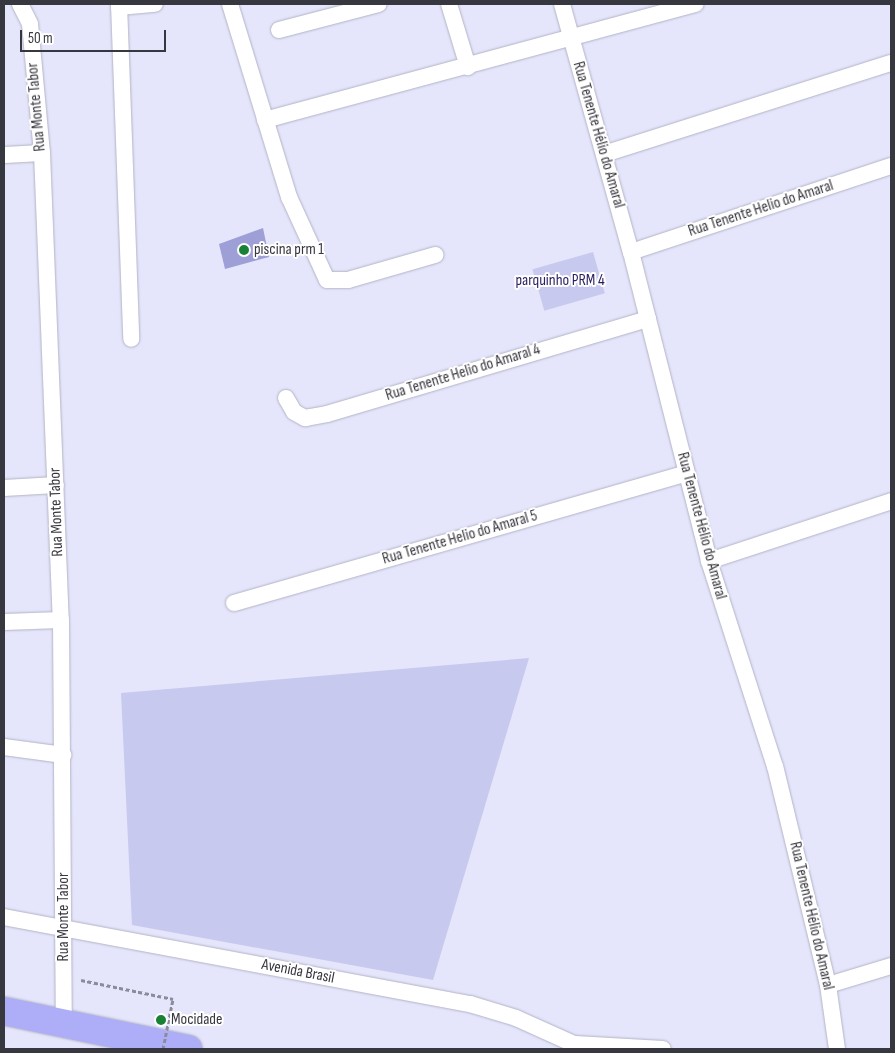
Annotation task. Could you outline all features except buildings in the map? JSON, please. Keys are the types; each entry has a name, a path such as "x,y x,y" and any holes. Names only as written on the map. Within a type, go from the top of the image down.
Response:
{"highway":[{"path":"4,1004 16,1013 188,1049"}],"street":[{"name":"Rua Monte Tabor","path":"20,4 30,24 42,153 61,620 65,928 64,1023"},
{"path":"131,339 119,6 155,4"},
{"path":"230,4 289,197 328,280 348,280 434,256"},
{"path":"279,30 379,4"},
{"path":"449,4 468,67"},
{"name":"Rua Tenente Hélio do Amaral","path":"562,4 631,252 709,561 775,766 828,985 837,1049"},
{"path":"264,120 572,40 696,4"},
{"path":"604,154 891,64"},
{"path":"4,155 42,153"},
{"name":"Rua Tenente Helio do Amaral","path":"631,252 891,166"},
{"name":"Rua Tenente Helio do Amaral 4","path":"286,398 294,412 305,418 328,414 648,319"},
{"name":"Rua Tenente Helio do Amaral 5","path":"234,604 686,473"},
{"path":"4,488 56,485"},
{"path":"709,561 891,502"},
{"path":"4,622 61,620"},
{"path":"4,747 63,754"},
{"name":"Avenida Brasil","path":"4,918 470,1004 580,1046 663,1049"},
{"path":"828,985 891,966"}],"path":[{"path":"63,977 173,999 163,1049"}],"green space":[{"name":"parquinho PRM 4","path":"593,252 605,293 544,311 532,269"},
{"path":"529,658 433,980 132,925 121,693"}],"shaded area":[{"name":"piscina prm 1","path":"263,228 269,257 225,269 219,244"}],"place":[{"name":"piscina prm 1","path":"244,250"},
{"name":"Mocidade","path":"161,1020"}]}
